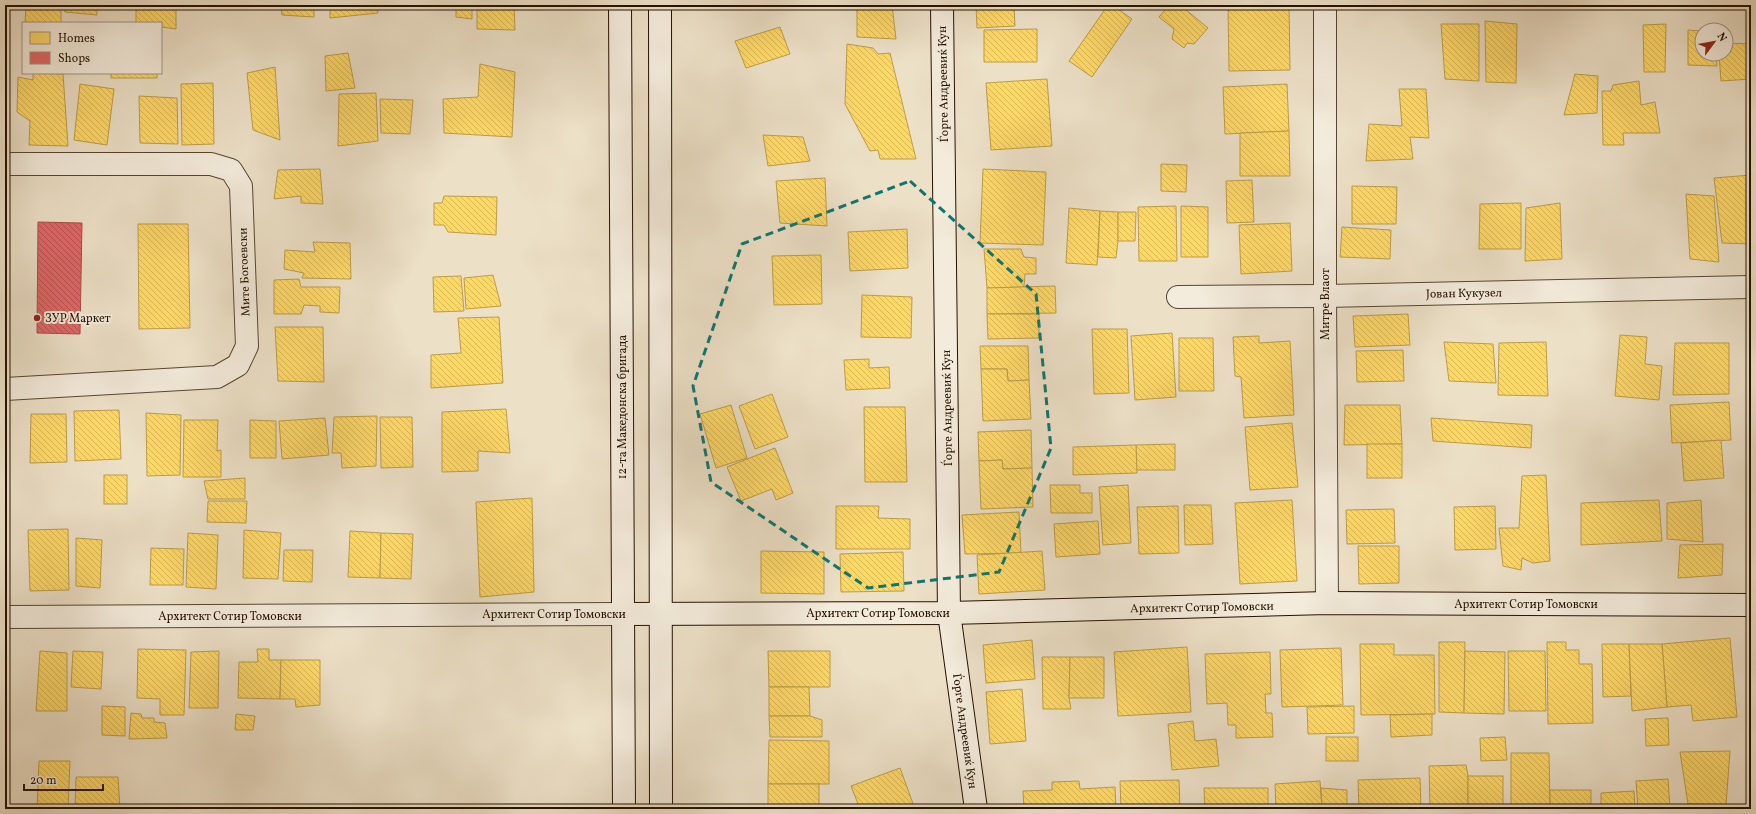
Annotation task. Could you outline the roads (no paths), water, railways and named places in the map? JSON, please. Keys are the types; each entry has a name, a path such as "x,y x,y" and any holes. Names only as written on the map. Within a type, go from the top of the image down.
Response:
{"street":[{"name":"12-та Македонска бригада","path":"620,5 624,809"},
{"path":"660,5 662,614 661,809"},
{"name":"Ѓорге Андреевиќ Кун","path":"942,5 949,613 976,809"},
{"name":"Митре Влаот","path":"1325,5 1327,604"},
{"name":"Мите Богоевски","path":"5,164 211,164 231,170 242,186 247,346 238,364 218,377 5,388"},
{"name":"Јован Кукузел","path":"1178,297 1325,296 1751,287"},
{"name":"Архитект Сотир Томовски","path":"5,617 949,613 1327,604 1751,605"}],"place":[{"name":"ЗУР Маркет","path":"37,318"}]}
